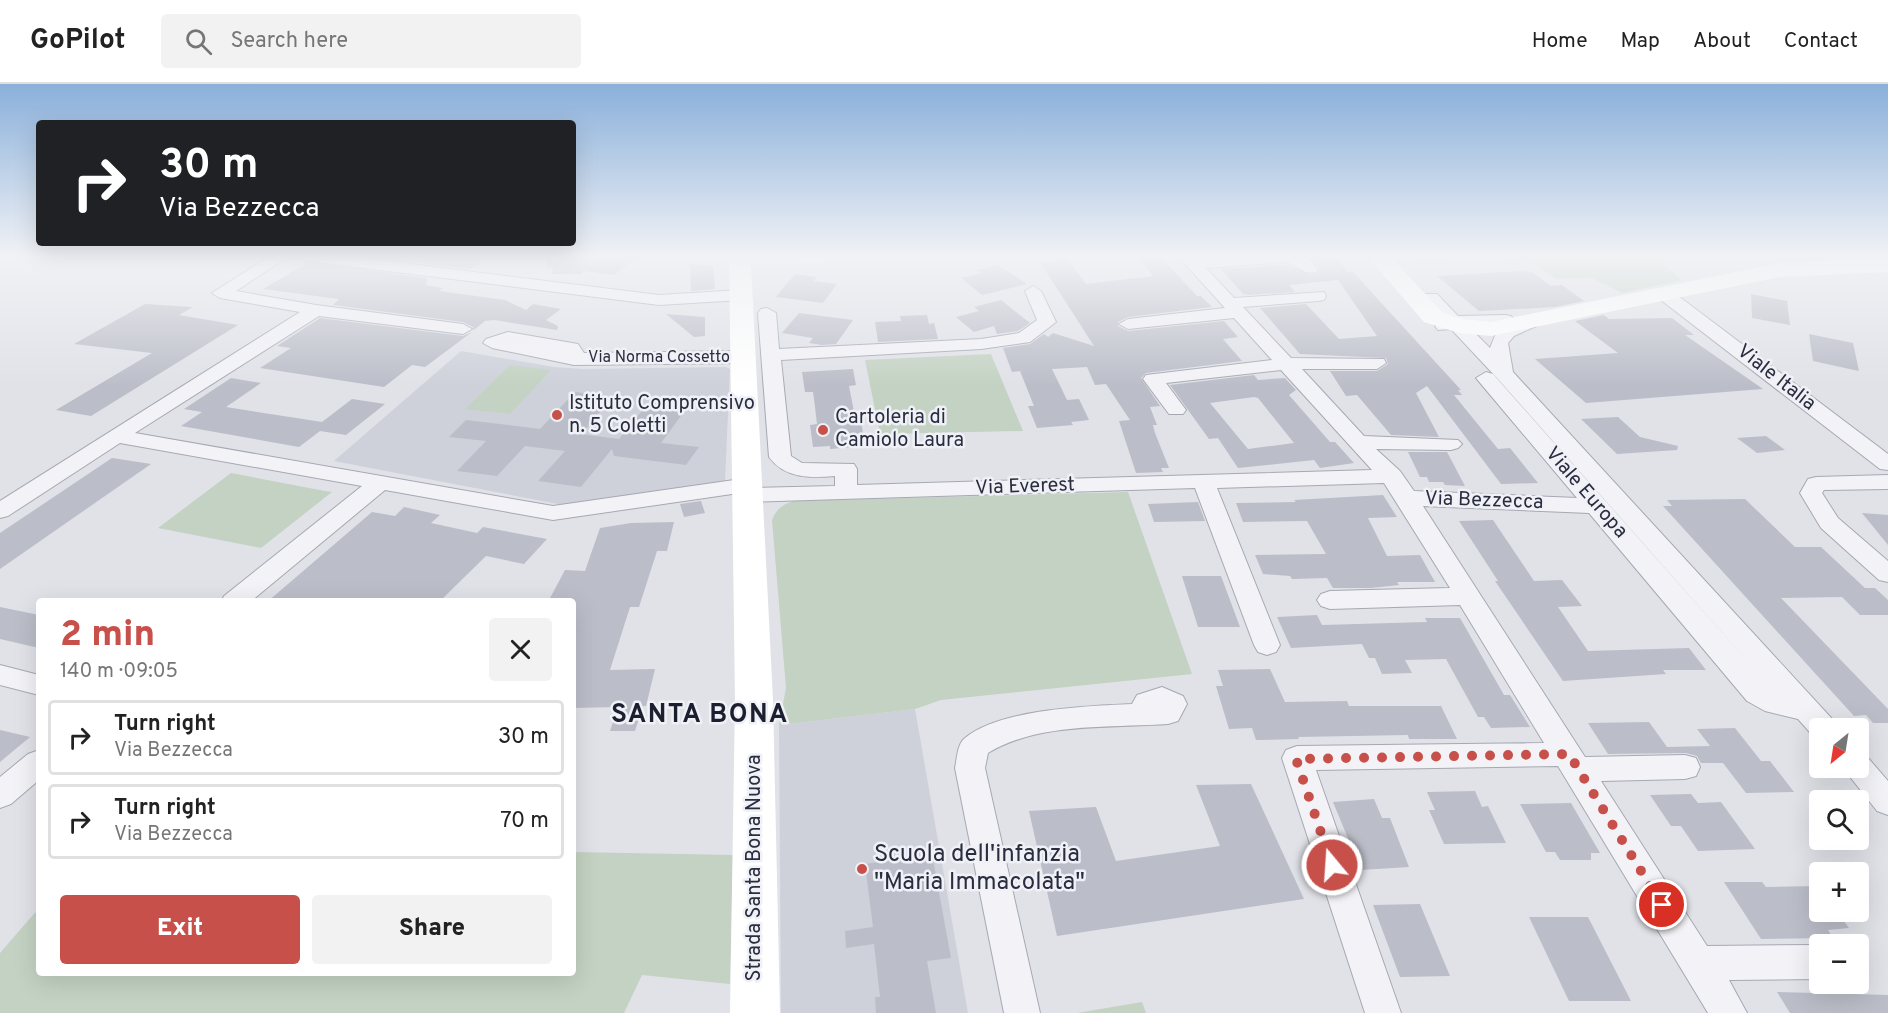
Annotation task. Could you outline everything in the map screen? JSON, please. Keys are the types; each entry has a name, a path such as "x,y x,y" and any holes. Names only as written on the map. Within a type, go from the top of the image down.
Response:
{"street":[{"path":"256,299 316,310 463,329"},
{"name":"Strada Santa Bona Nuova","path":"748,299 758,356 748,490 754,700 755,1013"},
{"path":"846,492 846,469 793,468 780,457 758,356 981,344 1024,338 1047,322 1037,299"},
{"name":"Via Bezzecca","path":"1227,299 1392,476 1729,1013"},
{"path":"1128,324 1292,299"},
{"name":"Viale Europa","path":"1423,299 1504,374 1815,718"},
{"name":"Viale Europa","path":"1427,299 1597,506 1757,694 1771,703 1815,718"},
{"path":"1444,319 1503,329 1538,318 1631,299"},
{"name":"Viale Italia","path":"1671,299 1888,464"},
{"path":"0,512 316,310"},
{"path":"1444,319 1460,312 1505,320"},
{"path":"1444,319 1538,318"},
{"path":"1504,374 1496,352 1497,345 1509,332 1538,318"},
{"name":"Via Norma Cossetto","path":"574,359 758,356"},
{"path":"1176,410 1154,380 1287,364 1377,363"},
{"name":"Via Everest","path":"116,436 554,513 748,490 846,492 1392,476"},
{"path":"1361,442 1451,444"},
{"path":"238,598 382,481"},
{"path":"1204,482 1267,645"},
{"path":"1888,482 1822,483 1816,484 1811,493 1828,523 1888,574"},
{"name":"Via Bezzecca","path":"1407,498 1597,506"},
{"path":"1330,600 1469,596"},
{"path":"0,675 36,684"},
{"path":"1022,1013 970,768 974,747 987,737 1036,724 1141,715"},
{"path":"1383,1013 1296,759 1573,762 1685,767"},
{"path":"0,795 36,765"},
{"path":"1867,778 1888,802"},
{"path":"1698,963 1809,962"}],"shaded area":[{"name":"Istituto Comprensivo n. 5 Coletti","path":"461,351 554,367 583,369 726,367 730,369 725,481 563,505 334,461"},
{"name":"Scuola dell'infanzia \"Maria Immacolata\"","path":"915,709 968,1013 781,1013 779,725"}],"green space":[{"path":"991,354 1023,431 880,434 865,360"},
{"path":"510,365 551,370 510,414 465,409"},
{"path":"231,473 332,492 261,548 158,528"},
{"path":"1128,492 1192,674 941,700 915,709 779,725 786,688 772,520 783,506 794,501"},
{"path":"576,852 733,855 730,984 642,975 624,1013 0,1013 0,953 36,911 36,976 576,976"},
{"path":"1142,1002 1146,1013 1077,1013"}],"building":[{"path":"339,299 500,299 526,310 533,304 561,309 546,320 558,326 557,330 494,320 485,321 474,330 473,327 463,322 333,305"},
{"path":"794,299 826,299 823,303"},
{"path":"1064,299 1204,299 1212,307 1128,317 1118,322 1118,326 1128,331 1224,321 1238,337 1223,339 1242,361 1146,373 1141,378 1160,406 1150,407 1157,425 1153,425 1155,433 1169,468 1161,468 1163,472 1136,473 1119,421 1130,420 1106,384 1095,385 1087,367 1052,369 1067,400 1079,399 1089,420 1071,422 1073,425 1037,428 1028,406 1034,406 1020,371 1012,372 1003,348 1030,344 1044,334 1048,337 1053,333 1094,346"},
{"path":"1351,299 1378,299 1461,390 1458,390 1462,395 1454,395 1498,449 1510,448 1538,483 1501,484 1427,386 1416,393 1439,437 1391,435 1357,395 1346,396 1330,371 1377,371 1388,364 1386,358 1300,354 1260,308 1306,304 1339,339 1377,336"},
{"path":"1465,299 1584,301 1555,307 1479,311"},
{"path":"1751,299 1787,301 1790,325 1752,318"},
{"path":"1001,300 1030,323 1018,331 997,334 994,326 974,332 956,317 979,311 974,307"},
{"path":"145,304 193,307 179,315 238,325 91,416 56,410 152,353 74,344"},
{"path":"799,313 853,320 836,344 822,345 809,343 813,338 782,333"},
{"path":"666,314 705,317 705,336 694,337"},
{"path":"927,315 929,324 934,323 938,339 878,342 875,322 901,321 900,316"},
{"path":"1604,315 1609,319 1672,318 1694,335 1685,335 1763,389 1586,403 1535,359 1618,353 1575,321"},
{"path":"320,318 463,336 472,332 425,367 412,365 384,387 260,368 291,348 277,346"},
{"path":"1809,334 1853,343 1859,371 1813,361"},
{"path":"853,369 856,385 849,386 856,422 861,421 865,446 830,449 830,446 813,447 810,425 817,424 813,392 805,392 802,372"},
{"path":"1254,375 1258,380 1285,378 1296,390 1289,395 1330,442 1335,442 1354,463 1320,468 1314,460 1238,468 1218,438 1209,439 1170,385","holes":["1258,398 1294,443 1248,449 1210,403"]},
{"path":"231,378 261,383 226,407 322,422 352,399 385,404 346,435 320,431 299,447 181,426 202,412 184,409"},
{"path":"575,392 613,397 581,434 619,439 650,401 689,405 661,443 699,447 686,465 614,456 612,449 581,487 538,481 565,451 525,446 497,476 457,471 486,441 449,437 466,420 540,429"},
{"path":"1618,417 1640,437 1678,446 1677,450 1617,454 1581,419"},
{"path":"1766,436 1785,450 1757,453 1737,438"},
{"path":"1408,452 1447,452 1465,486 1429,482 1427,477 1420,477"},
{"path":"112,458 151,464 0,569 0,533"},
{"path":"1383,495 1397,517 1368,518 1387,556 1420,555 1435,582 1397,582 1399,585 1371,588 1333,588 1327,578 1292,579 1290,576 1263,574 1255,555 1326,554 1307,521 1243,522 1236,503 1296,502 1294,500"},
{"path":"1745,499 1795,547 1821,547 1865,588 1875,588 1888,600 1888,615 1860,615 1842,597 1781,598 1888,709 1888,723 1873,723 1866,715 1854,716 1663,506 1672,506 1667,500"},
{"path":"701,501 705,513 684,517 680,504"},
{"path":"1198,502 1205,521 1154,522 1148,504"},
{"path":"404,507 440,515 431,523 477,533 483,527 547,539 524,564 486,556 443,598 272,598 372,512 395,516"},
{"path":"1862,513 1888,515 1888,545"},
{"path":"1493,520 1534,581 1562,580 1582,606 1558,607 1588,651 1689,648 1706,670 1663,670 1666,674 1563,681 1495,581 1498,581 1459,521"},
{"path":"674,522 667,551 657,551 639,607 630,607 610,670 655,669 646,706 643,706 635,731 610,731 618,707 576,708 576,598 550,598 565,570 585,571 600,528 631,523"},
{"path":"1182,576 1221,576 1240,627 1198,627"},
{"path":"0,607 36,614 36,647 0,639"},
{"path":"1317,615 1322,625 1427,622 1425,618 1460,618 1504,695 1510,695 1530,727 1491,728 1484,717 1478,717 1446,659 1405,660 1412,673 1382,674 1375,658 1369,658 1362,644 1291,648 1277,617"},
{"path":"1270,669 1285,702 1347,701 1349,706 1441,706 1457,739 1409,739 1408,735 1256,740 1252,728 1229,729 1216,686 1223,686 1218,670"},
{"path":"1649,722 1667,747 1710,746 1697,729 1735,728 1761,761 1770,761 1794,792 1746,793 1723,763 1701,763 1697,756 1686,753 1608,754 1588,723"},
{"path":"0,730 30,737 0,762"},
{"path":"1251,784 1304,899 1057,936 1029,811 1096,807 1116,861 1220,846 1196,785"},
{"path":"1475,791 1482,807 1488,806 1506,843 1444,844 1429,810 1435,810 1427,792"},
{"path":"1691,794 1698,803 1721,802 1755,849 1698,851 1681,826 1671,826 1650,795"},
{"path":"1374,799 1382,818 1390,818 1409,867 1361,870 1333,802"},
{"path":"1571,803 1600,853 1591,853 1591,860 1560,860 1555,852 1546,852 1520,804"},
{"path":"932,854 951,958 927,961 936,1013 876,1013 875,997 880,997 874,944 846,948 845,931 873,927 865,864"},
{"path":"1724,882 1762,882 1766,887 1809,886 1809,922 1844,922 1849,928 1828,930 1830,934 1809,934 1809,938 1761,939"},
{"path":"1420,904 1450,976 1400,977 1373,905"},
{"path":"1529,917 1588,917 1631,1001 1569,1001"},
{"path":"1777,992 1888,995 1888,1013 1790,1013"}],"place":[{"name":"Istituto Comprensivo n. 5 Coletti","path":"557,415"},
{"name":"Cartoleria di Camiolo Laura","path":"823,430"},
{"name":"Scuola dell'infanzia \"Maria Immacolata\"","path":"862,869"}],"district":[{"name":"SANTA BONA","path":"700,715"}],"route":[{"path":"1332,865 1296,759 1569,754 1662,905"}]}
